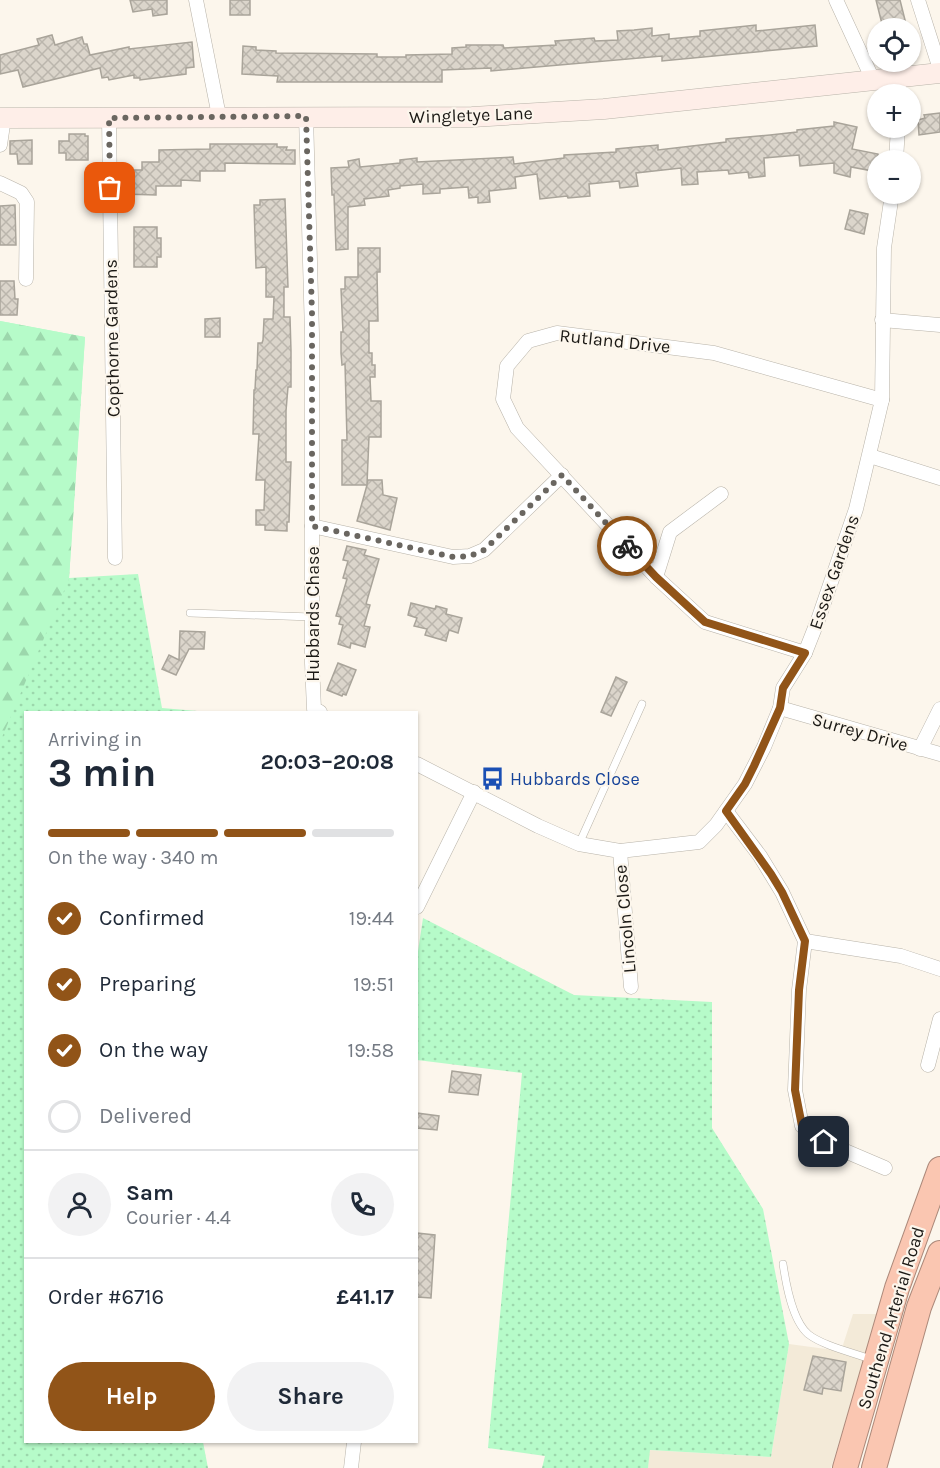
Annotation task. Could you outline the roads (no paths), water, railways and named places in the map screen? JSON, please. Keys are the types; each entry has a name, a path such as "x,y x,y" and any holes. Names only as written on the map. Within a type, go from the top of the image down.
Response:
{"highway":[{"name":"Southend Arterial Road","path":"845,1468 897,1288 940,1169"},
{"name":"Southend Arterial Road","path":"874,1468 919,1307 940,1253"}],"street":[{"path":"196,0 219,116"},
{"path":"836,0 873,80"},
{"path":"918,0 940,71"},
{"name":"Wingletye Lane","path":"904,84 940,71"},
{"name":"Wingletye Lane","path":"2,118 472,117 604,109 873,80 890,84"},
{"name":"Hubbards Chase","path":"306,116 312,322 312,617 314,709 318,711"},
{"path":"0,145 2,118"},
{"name":"Copthorne Gardens","path":"109,118 115,558"},
{"path":"0,183 21,193 27,202 26,279"},
{"name":"Essex Gardens","path":"620,851 699,842 716,825 745,784 780,708 783,688 805,653 856,509 882,400 884,248 891,204"},
{"path":"882,320 940,325"},
{"name":"Rutland Drive","path":"805,653 705,622 656,577 517,428 502,399 507,366 528,341 557,333 714,353 882,400"},
{"path":"870,456 940,478"},
{"path":"312,526 453,557 470,556 484,550 562,475"},
{"path":"656,577 670,532 722,494"},
{"name":"Surrey Drive","path":"780,708 940,754"},
{"path":"920,749 940,709"},
{"path":"418,764 537,826 579,844 620,851"},
{"path":"418,905 474,792"},
{"path":"726,811 782,892 805,941 799,990 795,1090 802,1126 824,1142 885,1168"},
{"name":"Lincoln Close","path":"620,851 631,987"},
{"path":"805,941 901,956 940,969"},
{"path":"928,1065 940,1019"},
{"path":"351,1468 354,1443"}],"lane":[{"path":"190,613 312,617"},
{"path":"579,844 642,704"},
{"path":"783,1264 792,1305 808,1334 876,1361"}],"place":[{"name":"Hubbards Close","path":"492,779"}]}
